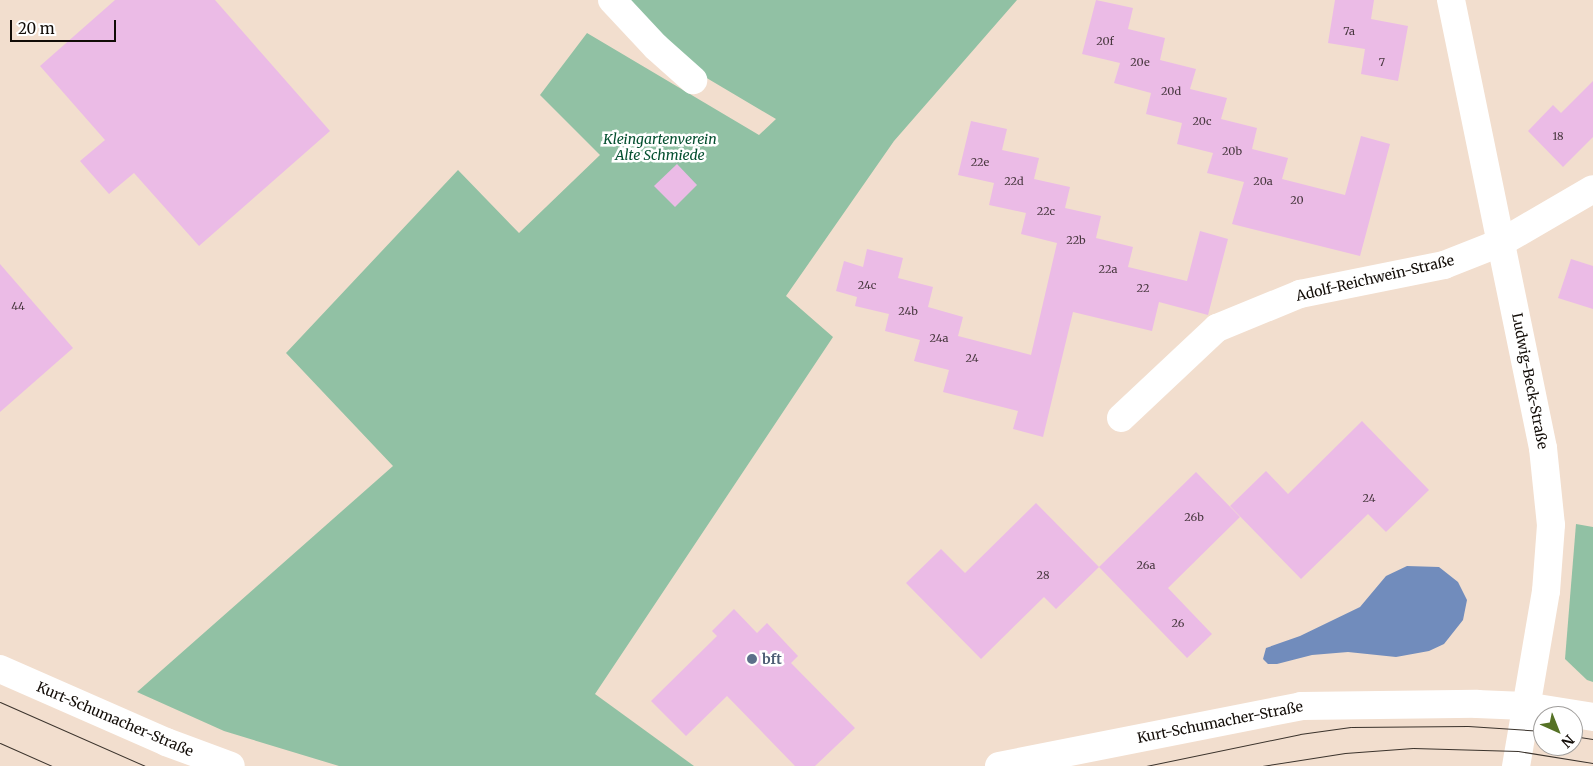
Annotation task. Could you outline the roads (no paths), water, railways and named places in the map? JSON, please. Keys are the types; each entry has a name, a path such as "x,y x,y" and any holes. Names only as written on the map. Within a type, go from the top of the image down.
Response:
{"street":[{"path":"612,0 656,47 693,80"},
{"name":"Ludwig-Beck-Straße","path":"1451,0 1543,448 1551,524 1546,591 1516,766"},
{"name":"Adolf-Reichwein-Straße","path":"1120,418 1217,328 1300,294 1444,265 1502,242 1593,189"},
{"name":"Kurt-Schumacher-Straße","path":"0,669 166,742 231,766"},
{"name":"Kurt-Schumacher-Straße","path":"999,766 1040,762 1301,706 1423,703 1525,706 1593,717"}],"water":[{"path":"1407,566 1439,567 1458,582 1467,600 1463,620 1444,644 1429,651 1396,657 1348,652 1312,655 1277,664 1268,664 1263,659 1266,648 1300,636 1360,607 1386,576"}],"tram line":[{"path":"0,702 145,766"},
{"path":"1146,766 1300,734 1351,727 1468,726 1533,730"},
{"path":"1583,738 1593,739"},
{"path":"0,743 52,766"},
{"path":"1262,766 1345,753 1413,748 1518,751 1593,763"}],"place":[{"name":"bft","path":"752,659"}],"park label":[{"name":"Kleingartenverein Alte Schmiede","path":"660,148"}]}
